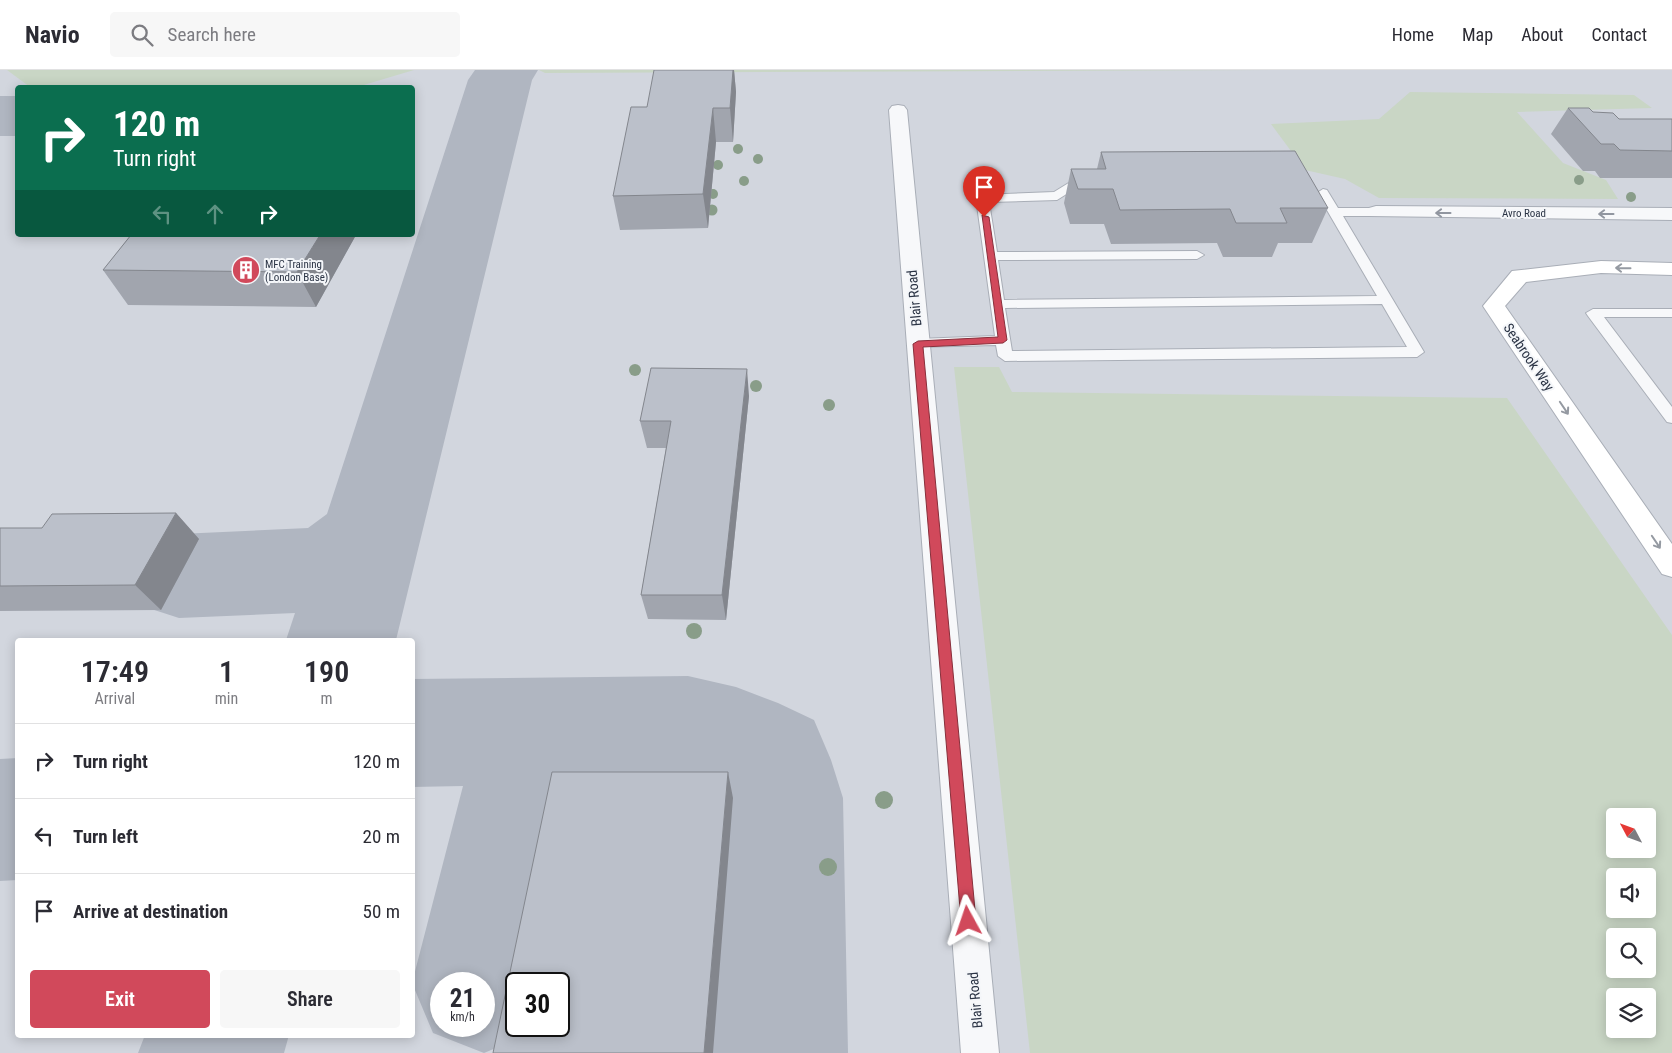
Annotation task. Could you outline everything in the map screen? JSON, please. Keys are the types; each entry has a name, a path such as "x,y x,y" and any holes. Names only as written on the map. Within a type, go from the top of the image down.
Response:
{"street":[{"name":"Blair Road","path":"898,110 980,1053"},
{"name":"Avro Road","path":"1376,212 1672,214"},
{"name":"Seabrook Way","path":"1672,269 1601,267 1519,276 1494,306 1672,566"}],"lane":[{"path":"1080,180 1058,196 982,198 1005,356 1417,352 1323,193"},
{"path":"1333,212 1376,212"},
{"path":"990,256 1197,255"},
{"path":"997,304 1385,300"},
{"path":"1672,312 1593,313 1672,418"},
{"path":"918,344 1003,340"}],"shaded area":[{"path":"0,70 1672,70 1672,1053 0,1053"}],"green space":[{"path":"7,70 414,70 364,85 27,85"},
{"path":"539,70 1285,70 545,73"},
{"path":"1410,92 1634,95 1652,108 1517,112 1563,163 1606,180 1618,199 1379,198 1345,179 1305,170 1271,124 1379,119"},
{"path":"954,367 999,367 1012,392 1507,398 1672,635 1672,1053 1030,1053"}],"building":[{"path":"654,70 733,70 730,108 713,108 703,194 613,196 631,107 647,107"},
{"path":"1568,108 1589,108 1593,112 1613,113 1619,119 1672,119 1672,151 1620,150 1614,144 1601,144"},
{"path":"1295,151 1328,208 1280,208 1287,223 1236,223 1230,209 1120,210 1113,189 1078,189 1071,169 1106,169 1101,152"},
{"path":"129,237 319,237 297,272 103,270"},
{"path":"651,368 747,369 722,595 641,595 671,421 640,421"},
{"path":"176,513 135,585 0,586 0,528 42,528 52,514"},
{"path":"552,772 728,772 704,1053 493,1053 505,996 505,1037 570,1037 570,972 510,972"}],"taxiway":[{"path":"372,530 500,80 507,70"},
{"path":"0,116 15,116"},
{"path":"179,576 312,570 339,561 360,546 372,530"},
{"path":"342,638 372,530"},
{"path":"415,733 688,730 736,741 771,760 781,798 775,1053"},
{"path":"485,972 525,783 524,765 520,753 512,743 498,733"},
{"path":"0,820 15,819"},
{"path":"211,1053 216,1038"}],"place":[{"name":"MFC Training (London Base)","path":"246,270"}],"route":[{"path":"968,921 918,344 1003,340 984,217"}]}
